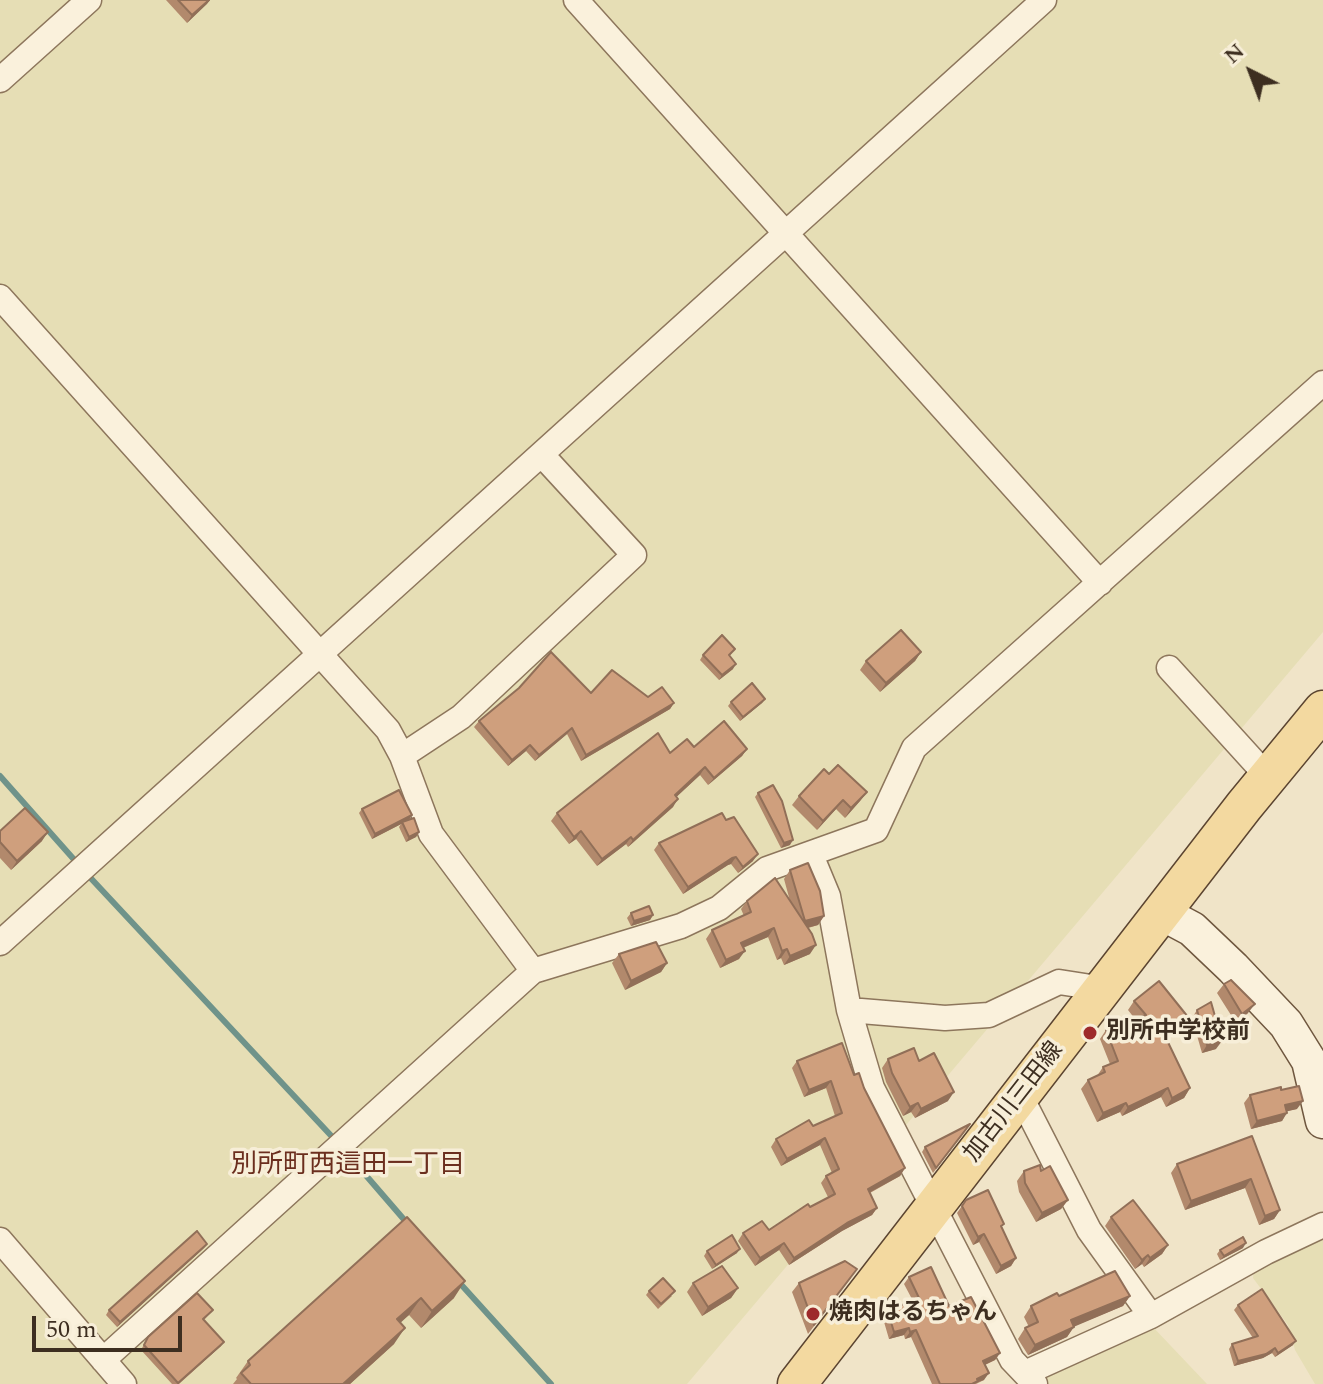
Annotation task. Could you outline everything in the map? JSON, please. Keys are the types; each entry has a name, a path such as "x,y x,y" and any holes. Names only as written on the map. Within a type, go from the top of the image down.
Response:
{"main road":[{"name":"加古川三田線","path":"797,1384 1267,776 1323,710"}],"street":[{"path":"0,80 89,0"},
{"path":"576,0 1100,583"},
{"path":"0,943 1044,0"},
{"path":"0,297 388,730 402,756 431,834 533,971"},
{"path":"103,1360 533,971 681,926 719,908 767,869 876,830 914,748 1323,383"},
{"path":"402,756 461,717 634,555 542,455"},
{"path":"1169,668 1267,776"},
{"path":"811,855 828,896 849,1010 872,1088 1012,1360 1030,1378 1266,1252 1323,1225"},
{"path":"1162,913 1192,929 1233,968 1316,1058 1323,1121"},
{"path":"849,1010 945,1018 989,1015 1059,982 1104,989"},
{"path":"1020,1095 1089,1230 1151,1316"},
{"path":"0,1240 124,1384"}],"shaded area":[{"path":"0,0 1323,0 1323,632 687,1384 0,1384"},
{"path":"1323,1234 1323,1384 1315,1384 1295,1350 1288,1325 1253,1278 1254,1269"},
{"path":"1152,1326 1207,1384 1047,1384 1039,1376"}],"building":[{"path":"178,0 209,0 192,15"},
{"path":"901,630 921,652 886,683 866,661"},
{"path":"722,635 735,649 729,655 736,664 722,675 703,655"},
{"path":"551,652 591,693 612,670 648,697 662,687 674,703 586,755 572,728 539,755 530,745 512,760 479,721 519,688"},
{"path":"752,683 765,699 743,717 731,702"},
{"path":"724,721 747,749 714,778 705,767 675,795 678,799 633,840 631,837 602,859 581,831 574,837 557,813 658,733 670,753 687,739 694,747"},
{"path":"838,765 867,792 851,808 843,800 823,821 799,796 824,769 829,774"},
{"path":"773,785 782,801 793,840 784,843 758,793"},
{"path":"399,790 412,815 375,834 362,809"},
{"path":"25,808 48,832 17,861 0,842 0,831"},
{"path":"722,813 726,820 734,817 758,854 743,867 736,857 732,858 688,887 659,843"},
{"path":"414,818 419,832 409,837 402,822"},
{"path":"808,863 820,891 824,916 805,921 790,870"},
{"path":"775,878 816,945 790,956 787,949 782,951 774,928 741,943 745,951 726,960 712,930 751,912 747,901"},
{"path":"649,906 653,915 634,921 631,913"},
{"path":"656,942 667,963 631,981 619,954"},
{"path":"1231,980 1255,1004 1242,1014 1224,984"},
{"path":"1159,981 1188,1017 1165,1036 1190,1088 1172,1098 1168,1088 1128,1107 1126,1103 1103,1113 1088,1080 1105,1072 1103,1067 1118,1061 1106,1030 1146,1015 1134,1001"},
{"path":"1211,1002 1222,1041 1207,1045 1197,1010"},
{"path":"842,1043 854,1075 859,1073 905,1168 868,1189 877,1208 847,1223 794,1258 784,1243 760,1258 743,1233 762,1221 769,1230 808,1204 810,1207 835,1194 826,1176 839,1169 825,1138 787,1159 776,1139 809,1120 813,1126 842,1113 831,1081 809,1090 797,1061"},
{"path":"914,1048 919,1061 934,1053 954,1092 921,1109 918,1103 910,1107 888,1059"},
{"path":"1299,1086 1303,1101 1285,1105 1287,1113 1257,1121 1250,1095"},
{"path":"970,1124 936,1168 925,1147"},
{"path":"1252,1136 1280,1210 1265,1216 1251,1179 1191,1201 1177,1164"},
{"path":"1040,1165 1041,1171 1050,1166 1068,1200 1042,1213 1025,1183 1024,1171"},
{"path":"988,1190 1016,1258 1001,1266 984,1234 978,1237 962,1206 966,1200"},
{"path":"1133,1200 1168,1245 1142,1260 1111,1217"},
{"path":"407,1217 465,1281 432,1311 421,1298 397,1319 405,1328 343,1384 251,1384 241,1373 250,1365 248,1361"},
{"path":"197,1231 207,1244 120,1322 109,1310"},
{"path":"732,1235 740,1249 716,1265 707,1251"},
{"path":"1243,1237 1246,1243 1224,1256 1220,1250"},
{"name":"焼肉はるちゃん","path":"845,1261 857,1269 814,1325 799,1283"},
{"path":"722,1266 738,1288 708,1307 693,1283"},
{"path":"931,1267 949,1306 971,1297 1000,1353 983,1361 989,1373 972,1384 940,1384 916,1330 910,1332 909,1328 894,1332 887,1309 920,1300 909,1277"},
{"path":"1115,1271 1130,1296 1071,1320 1074,1327 1035,1345 1025,1328 1038,1322 1031,1306"},
{"path":"663,1278 675,1291 661,1304 649,1291"},
{"path":"1262,1289 1296,1341 1278,1353 1275,1348 1266,1354 1238,1361 1232,1344 1258,1336 1238,1305"},
{"path":"197,1293 213,1310 203,1319 224,1342 178,1383 144,1345 148,1337"}],"waterway":[{"path":"0,776 78,864"},
{"path":"85,872 337,1142"},
{"path":"344,1150 407,1223"},
{"path":"457,1280 551,1384"}],"place":[{"name":"別所中学校前","path":"1090,1033"},
{"name":"焼肉はるちゃん","path":"813,1314"}],"district":[{"name":"別所町西這田一丁目","path":"348,1167"}]}
